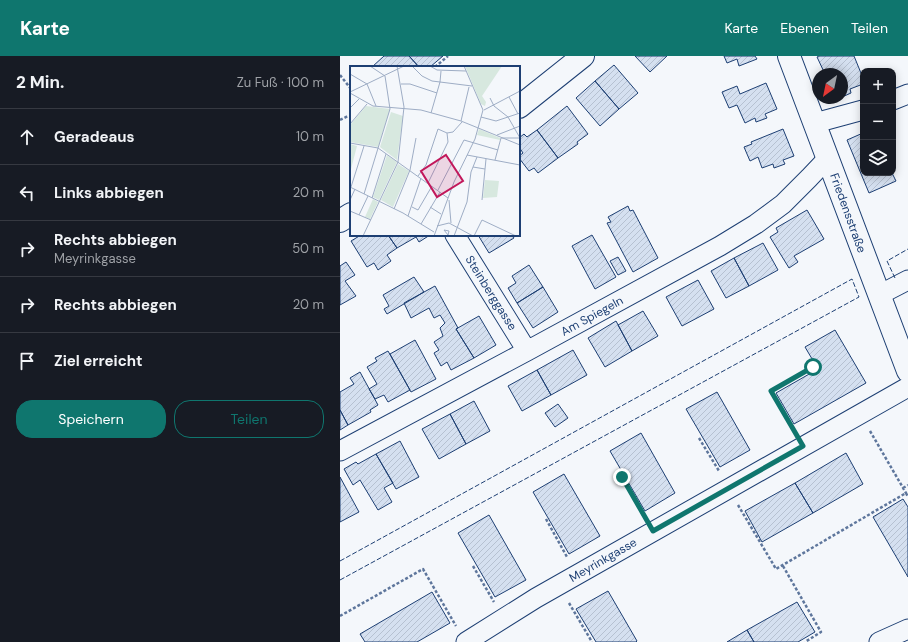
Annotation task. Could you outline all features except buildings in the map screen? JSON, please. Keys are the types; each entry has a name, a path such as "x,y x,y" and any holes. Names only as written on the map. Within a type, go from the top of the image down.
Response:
{"street":[{"path":"520,106 583,56"},
{"name":"Friedensstraße","path":"789,56 908,371"},
{"path":"896,99 908,94"},
{"path":"815,123 860,111"},
{"name":"Am Spiegeln","path":"340,451 527,351 756,224 783,204 828,158"},
{"path":"340,221 350,215"},
{"name":"Steinberggasse","path":"456,236 527,351"},
{"path":"879,295 908,280"},
{"name":"Meyrinkgasse","path":"462,635 503,619 653,531 908,387"},
{"path":"879,642 908,629"}],"path":[{"path":"436,66 448,56"},
{"path":"340,75 350,88"},
{"path":"340,120 350,116"},
{"path":"803,446 771,391 813,367"},
{"path":"860,413 908,497"},
{"path":"622,477 653,531"},
{"path":"903,488 908,485"},
{"path":"776,569 906,493"},
{"path":"546,519 578,574"},
{"path":"473,566 503,619"},
{"path":"782,566 821,632 805,642"},
{"path":"340,616 423,569 462,635"},
{"path":"559,585 592,642"}],"fence":[{"path":"895,278 887,261 908,249"},
{"path":"340,561 852,279 859,297 340,580"}],"route":[{"path":"622,477 653,531 803,446 771,391 813,367"}]}
